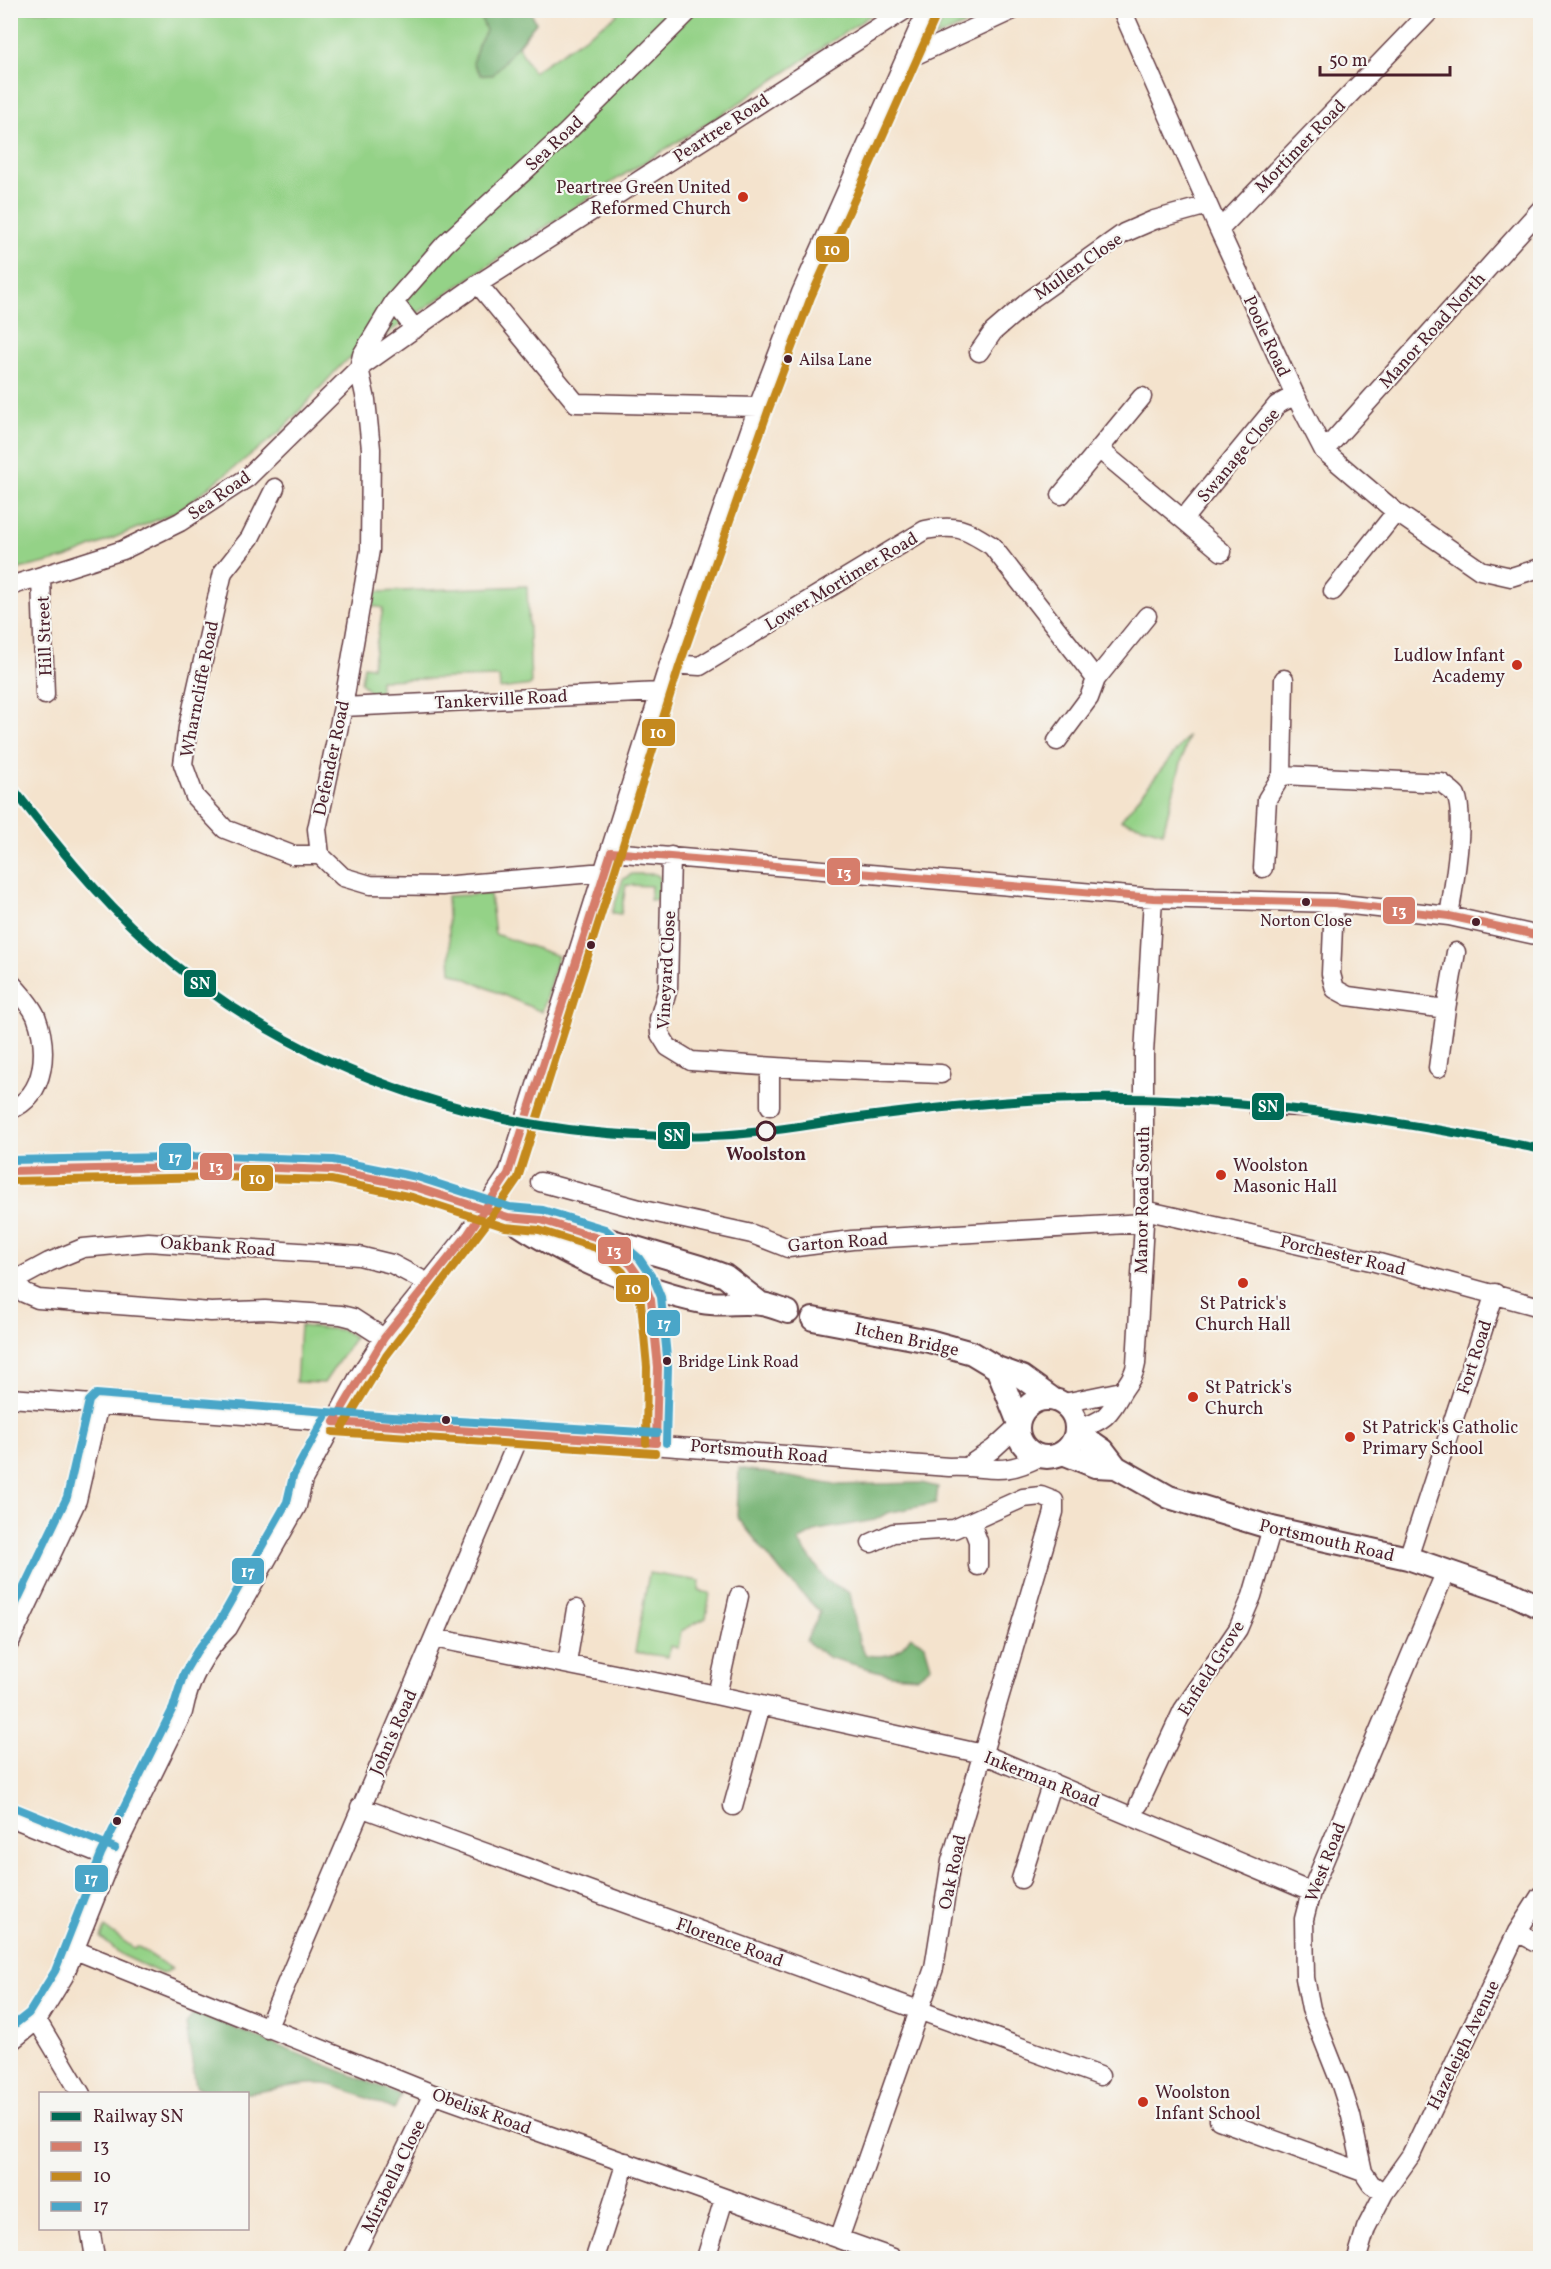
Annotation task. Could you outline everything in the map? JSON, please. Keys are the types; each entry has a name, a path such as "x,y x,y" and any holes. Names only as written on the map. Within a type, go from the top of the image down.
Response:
{"main road":[{"path":"10,1171 222,1166 332,1170 415,1186 508,1217 541,1220 725,1276 762,1304"},
{"path":"508,1217 534,1236 645,1285 683,1298 716,1304 762,1304 788,1312"},
{"name":"Itchen Bridge","path":"813,1319 972,1353 997,1368 1022,1377 1058,1401"},
{"path":"997,1368 1018,1423 1024,1446 1052,1455 1073,1442 1077,1431 1075,1418 1058,1401 1043,1398 1029,1404 1018,1423"},
{"name":"Portsmouth Road","path":"1077,1431 1103,1450 1116,1467 1169,1497 1272,1528 1408,1558 1513,1594 1540,1607"},
{"name":"Portsmouth Road","path":"1052,1455 1095,1466 1116,1467"}],"street":[{"name":"Sea Road","path":"10,586 123,550 180,522 247,478 359,368 370,338 394,302 445,244 566,133 690,10"},
{"name":"Peartree Road","path":"359,368 478,284 905,10"},
{"path":"10,2042 37,2020 60,1984 111,1858 183,1712 187,1691 212,1644 228,1628 297,1506 303,1480 358,1378 384,1338 468,1234 508,1174 669,664 758,407 801,292 927,10"},
{"path":"905,60 1013,10"},
{"name":"Poole Road","path":"1122,10 1219,230 1295,395 1324,451 1396,512 1480,570 1511,577 1540,568"},
{"name":"Mortimer Road","path":"1219,230 1431,10"},
{"name":"Mullen Close","path":"979,352 985,328 1030,300 1124,233 1154,220 1208,205"},
{"name":"Manor Road North","path":"1324,451 1540,210"},
{"path":"478,284 576,403 758,407"},
{"path":"394,302 415,329"},
{"name":"Defender Road","path":"320,855 317,829 343,707 370,550 371,449 366,400 359,368"},
{"name":"Swanage Close","path":"1184,518 1277,405 1295,395"},
{"path":"1061,495 1142,398"},
{"name":"Swanage Close","path":"1100,450 1222,552"},
{"name":"Wharncliffe Road","path":"275,488 252,517 250,538 223,572 188,727 183,764 195,797 225,829 292,855 320,855"},
{"path":"1333,591 1396,512"},
{"name":"Lower Mortimer Road","path":"669,664 700,666 925,530 949,526 970,532 992,546 1096,679"},
{"name":"Hill Street","path":"41,578 45,695"},
{"path":"1057,741 1089,698 1096,679 1147,616"},
{"path":"1263,868 1267,798 1282,775 1284,679"},
{"name":"Tankerville Road","path":"343,707 660,692"},
{"path":"1282,775 1442,783 1455,794 1459,811 1455,885 1449,916"},
{"path":"611,852 1153,898 1334,903 1449,916 1540,936"},
{"path":"320,855 343,877 370,885 442,886 604,872"},
{"name":"Vineyard Close","path":"671,856 668,988 659,1019 660,1034 668,1047 691,1061 770,1067 941,1074"},
{"name":"Manor Road South","path":"1077,1431 1096,1424 1114,1409 1122,1390 1134,1376 1136,1364 1144,1217 1144,1054 1153,898"},
{"path":"1334,903 1331,974 1335,989 1348,996 1446,1009"},
{"path":"1438,1068 1456,952"},
{"path":"10,982 35,1014 43,1053 42,1071 36,1088 27,1099 10,1110"},
{"path":"770,1067 770,1106"},
{"name":"Garton Road","path":"540,1182 644,1210 752,1234 788,1248 852,1240 1144,1217"},
{"name":"Porchester Road","path":"1144,1217 1375,1262 1540,1306"},
{"path":"601,1239 631,1265 645,1285 651,1300 657,1341 656,1443"},
{"name":"Oakbank Road","path":"13,1282 49,1262 84,1248 148,1242 359,1256 392,1264 428,1283"},
{"path":"13,1282 24,1293 38,1299 211,1312 265,1310 341,1316 353,1318 384,1338"},
{"name":"Fort Road","path":"1408,1558 1495,1293"},
{"path":"1058,1401 1122,1390"},
{"name":"Portsmouth Road","path":"10,1398 520,1436 656,1443 996,1470 1014,1469 1052,1455"},
{"path":"10,1642 77,1500 99,1404"},
{"path":"968,1466 993,1449 1018,1423"},
{"name":"John's Road","path":"267,2029 520,1436"},
{"name":"Oak Road","path":"839,2239 934,1968 951,1861 1054,1512 1054,1501 1041,1496 1023,1498 971,1523"},
{"path":"871,1543 893,1533 954,1529 971,1523 978,1541 978,1566"},
{"name":"Enfield Grove","path":"1139,1804 1183,1710 1238,1629 1252,1596 1272,1528"},
{"name":"West Road","path":"1363,2172 1340,2082 1311,2009 1303,1948 1304,1919 1311,1892 1446,1571"},
{"path":"717,1695 739,1596"},
{"path":"567,1663 576,1609"},
{"name":"Inkerman Road","path":"434,1638 567,1663 983,1754 1311,1892"},
{"path":"733,1806 761,1705"},
{"path":"1021,1879 1052,1782"},
{"name":"Florence Road","path":"360,1807 1100,2076"},
{"path":"10,1817 111,1858"},
{"name":"Hazeleigh Avenue","path":"1384,2193 1411,2155 1517,1932 1540,1896"},
{"path":"1517,1932 1540,1944"},
{"name":"Obelisk Road","path":"75,1950 433,2094 893,2259"},
{"path":"37,2020 80,2092"},
{"name":"Mirabella Close","path":"353,2259 433,2094"},
{"path":"1219,2120 1363,2172 1371,2184 1384,2193 1366,2228 1357,2259"},
{"path":"595,2259 626,2162"},
{"path":"706,2259 724,2199"},
{"path":"90,2230 95,2259"}],"green space":[{"path":"10,11 530,11 536,23 518,46 533,72 617,15 617,11 877,11 727,111 617,179 342,364 280,432 178,511 66,558 11,571"},
{"path":"471,11 530,11 536,23 493,75 481,75 473,63 478,45 486,31 481,18"},
{"path":"946,11 996,11 935,38"},
{"path":"527,586 531,685 500,689 499,677 380,680 380,694 371,694 361,682 364,666 372,667 383,608 372,606 376,592"},
{"path":"1188,736 1163,832 1121,820"},
{"path":"632,874 655,874 660,877 660,899 650,900 651,886 626,885 621,914 612,913 623,879"},
{"path":"490,894 495,934 558,956 542,1012 451,972 447,896"},
{"path":"300,1326 342,1330 355,1337 324,1383 296,1382"},
{"path":"739,1468 835,1485 921,1483 938,1487 936,1503 887,1513 875,1520 818,1530 798,1541 827,1581 850,1593 859,1642 866,1655 892,1654 911,1636 925,1645 931,1666 917,1677 891,1675 828,1657 806,1641 820,1612 782,1573 737,1517"},
{"path":"649,1573 700,1581 699,1591 710,1593 706,1618 681,1631 678,1648 670,1646 668,1657 635,1652"},
{"path":"105,1928 134,1948 137,1946 172,1969 162,1974 122,1955 101,1938"},
{"path":"194,2012 401,2095 394,2110 349,2091 324,2084 308,2084 249,2093 211,2092 196,2087 186,2025"}],"railway":[{"path":"1251,1113 1387,1119"}],"rail line":[{"name":"SN","path":"10,785 110,905 147,941 208,990 273,1032 343,1067 415,1095 490,1115 567,1129 645,1136 723,1135 958,1106 1062,1099 1122,1098 1182,1100 1302,1110 1421,1127 1540,1149"}],"transit line":[{"name":"10","path":"343,1427 386,1356 487,1223 518,1178 679,667 768,411 811,297 937,14"},
{"name":"13","path":"611,852 1153,898 1334,903 1449,916 1540,936"},
{"name":"13","path":"334,1422 384,1338 468,1234 508,1174 611,852"},
{"name":"17","path":"10,1160 222,1156 333,1160 417,1177 510,1207 543,1210 605,1229 639,1258 654,1280 661,1297 668,1367 666,1443"},
{"name":"13","path":"10,1171 222,1166 332,1170 415,1187 508,1217 541,1220 601,1239 631,1265 645,1285 651,1300 658,1367 656,1443"},
{"name":"10","path":"10,1181 222,1177 331,1180 412,1197 505,1227 539,1230 596,1248 623,1272 641,1303 647,1367 646,1443"},
{"name":"17","path":"10,1616 67,1497 89,1401 96,1394 391,1417 657,1433"},
{"name":"17","path":"10,2028 29,2013 55,1971 101,1854 173,1708 184,1673 219,1622 287,1502 293,1476 325,1417"},
{"name":"13","path":"334,1422 656,1443"},
{"name":"10","path":"333,1432 655,1453"},
{"name":"17","path":"14,1807 115,1848"}],"place":[{"name":"Peartree Green United Reformed Church","path":"743,197"},
{"name":"Ailsa Lane","path":"788,359"},
{"name":"Ludlow Infant Academy","path":"1517,665"},
{"name":"Norton Close","path":"1306,902"},
{"name":"Woolston","path":"766,1131"},
{"name":"Woolston Masonic Hall","path":"1221,1175"},
{"name":"St Patrick's Church Hall","path":"1243,1283"},
{"name":"Bridge Link Road","path":"667,1361"},
{"name":"St Patrick's Church","path":"1193,1397"},
{"name":"St Patrick's Catholic Primary School","path":"1350,1437"},
{"name":"Woolston Infant School","path":"1143,2102"}]}
